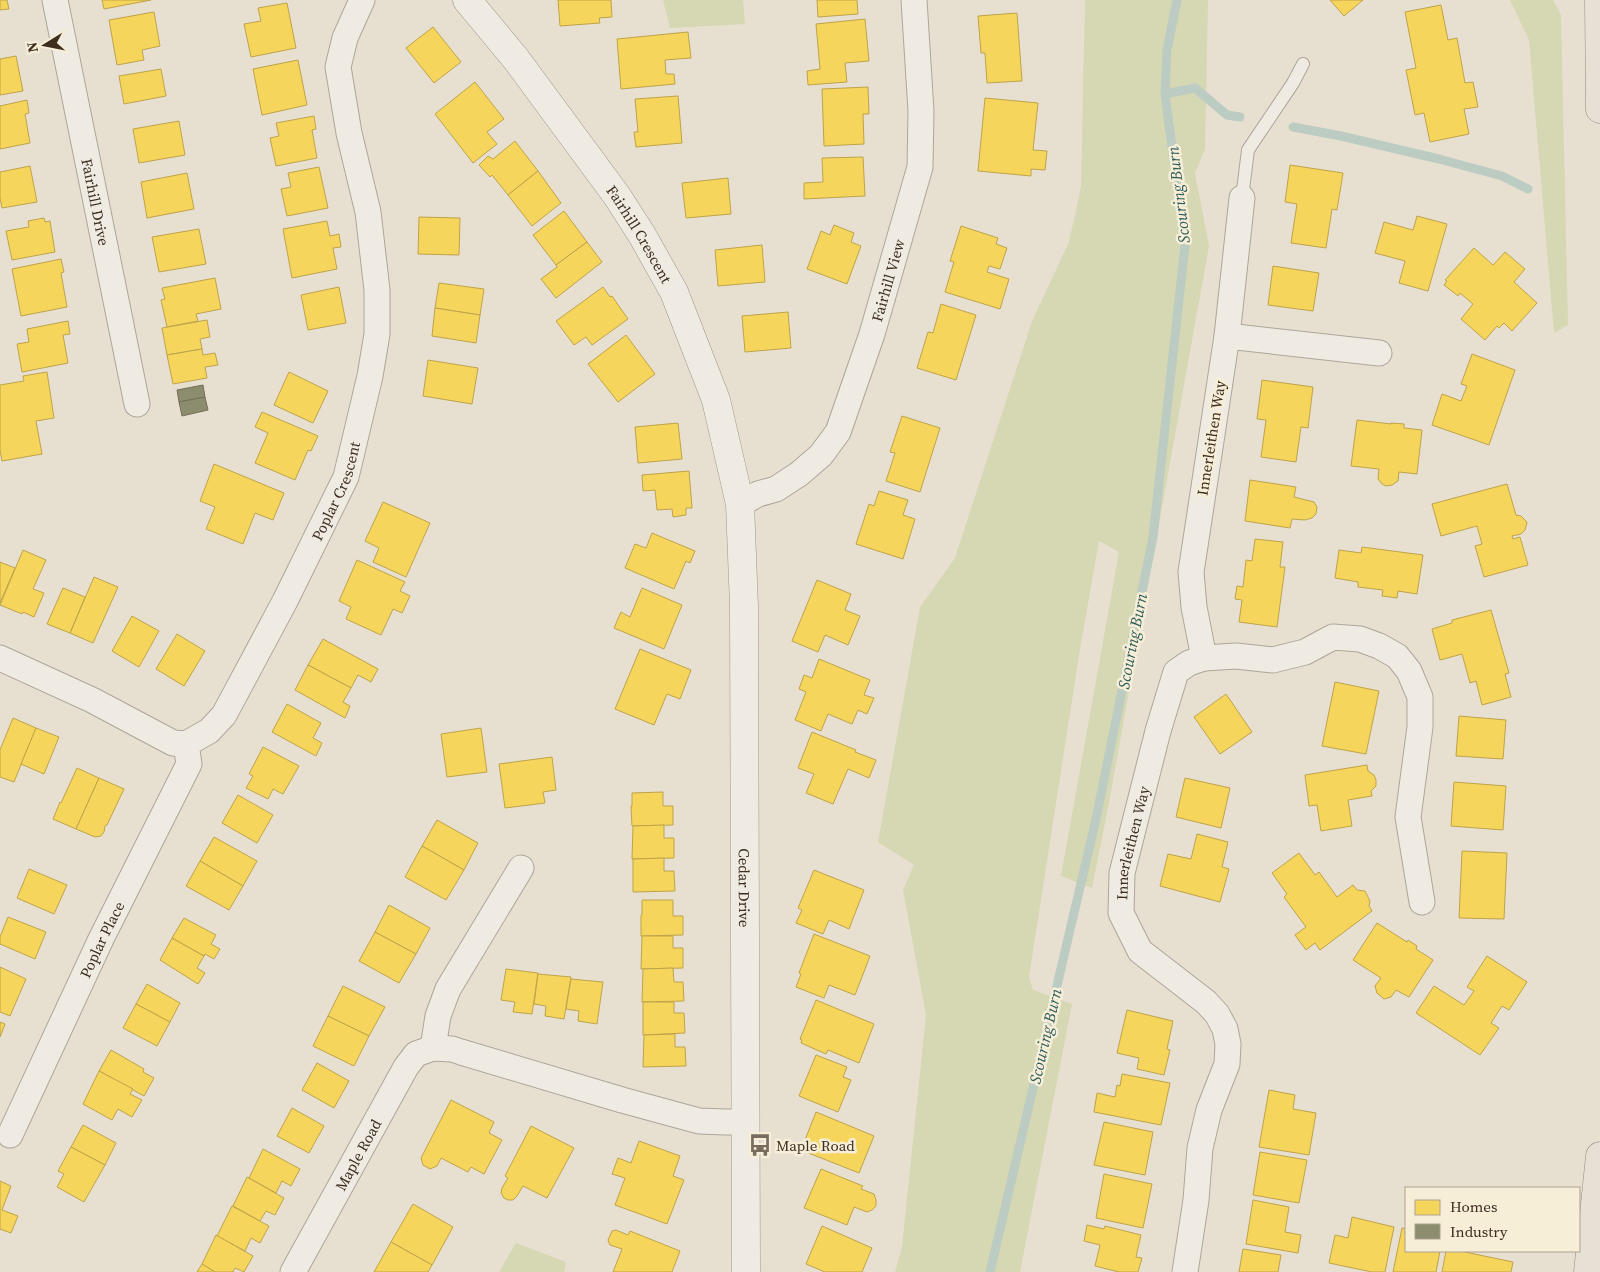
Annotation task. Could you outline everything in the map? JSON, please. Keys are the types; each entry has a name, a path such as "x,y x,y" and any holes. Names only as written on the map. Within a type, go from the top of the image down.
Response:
{"main road":[{"path":"1599,0 1600,109"},
{"path":"1588,1272 1600,1156"}],"street":[{"name":"Fairhill Drive","path":"55,0 137,404"},
{"name":"Poplar Crescent","path":"186,744 208,731 224,715 289,592 346,477 370,376 377,334 377,290 368,212 349,134 338,66 345,38 362,0"},
{"name":"Fairhill Crescent","path":"467,0 516,59 617,196 642,235 674,292 716,400 740,504"},
{"name":"Fairhill View","path":"740,504 758,494 776,489 799,474 821,455 838,432 872,334 920,167 921,111 914,0"},
{"name":"Innerleithen Way","path":"1204,658 1194,607 1190,572 1227,336 1242,198"},
{"path":"1227,336 1379,353"},
{"name":"Cedar Drive","path":"740,504 744,616 746,1272"},
{"name":"Innerleithen Way","path":"1185,1272 1196,1200 1200,1148 1209,1110 1227,1064 1228,1044 1225,1029 1217,1014 1206,1002 1140,951 1121,913 1122,873 1158,731 1176,672 1189,663 1204,658 1236,656 1273,660 1305,652 1333,637 1360,639 1379,646 1397,656 1409,671 1420,697 1420,727 1408,818 1422,902"},
{"path":"0,658 92,700 173,743 186,744"},
{"name":"Poplar Place","path":"10,1135 101,939 189,764 186,744"},
{"path":"521,868 448,989 438,1016 433,1048 452,1049 622,1100 699,1120 746,1122"},
{"name":"Maple Road","path":"293,1272 406,1067 416,1054 433,1048"}],"lane":[{"path":"1242,198 1248,150 1293,83 1303,64"}],"green space":[{"path":"663,0 743,0 745,24 670,28"},
{"path":"1085,0 1208,0 1205,149 1195,173 1209,246 1092,888 1061,876 1119,552 1099,541 1080,649 1029,977 1033,990 1072,1004 1020,1272 895,1272 902,1247 926,1015 903,890 914,865 878,842 920,607 955,558 1032,321 1069,242 1081,187"},
{"path":"1510,0 1553,0 1561,15 1568,325 1554,333 1529,40"},
{"path":"516,1243 566,1262 564,1272 499,1272"}],"building: Homes":[{"path":"0,0 7,0 9,9 0,10"},
{"path":"102,0 151,0 104,9"},
{"path":"558,0 611,0 612,17 599,18 600,23 560,26"},
{"path":"817,0 857,0 858,14 818,17"},
{"path":"1330,0 1363,0 1344,16"},
{"path":"287,3 296,48 251,57 244,24 261,21 258,8"},
{"path":"1441,5 1448,40 1457,38 1465,83 1473,82 1478,107 1464,109 1469,134 1430,142 1424,113 1415,115 1406,70 1416,68 1405,12"},
{"path":"154,12 160,46 142,50 144,60 117,65 109,20"},
{"path":"1017,13 1022,81 987,83 985,53 981,53 978,16"},
{"path":"865,19 869,61 845,63 847,82 808,85 807,71 820,69 816,24"},
{"path":"433,27 461,62 434,83 406,48"},
{"path":"688,32 691,58 665,60 666,74 674,74 675,84 621,89 617,39"},
{"path":"16,56 23,91 0,95 0,59"},
{"path":"298,60 307,105 262,115 253,69"},
{"path":"161,69 166,96 124,104 119,76"},
{"path":"475,82 504,119 487,132 497,144 473,163 435,114"},
{"path":"868,87 869,114 863,114 864,144 824,146 822,89"},
{"path":"678,96 682,143 636,147 634,132 638,132 635,99"},
{"path":"985,98 1038,103 1033,150 1047,151 1045,170 1031,169 1031,176 978,171"},
{"path":"27,100 29,113 25,114 30,143 0,149 0,106"},
{"path":"314,116 316,129 312,130 317,158 276,166 270,138 279,136 276,123"},
{"path":"179,121 185,155 139,163 133,129"},
{"path":"515,141 538,171 508,195 492,175 490,177 479,165 488,156 493,159"},
{"path":"863,157 865,196 804,199 804,183 823,182 822,158"},
{"path":"1290,165 1343,173 1337,210 1332,209 1326,248 1291,243 1297,204 1285,202"},
{"path":"30,166 37,202 2,208 0,172"},
{"path":"319,167 328,208 287,216 281,189 291,187 288,173"},
{"path":"538,171 561,203 532,226 508,195"},
{"path":"187,173 194,209 147,218 141,182"},
{"path":"728,178 731,214 686,218 682,183"},
{"path":"564,211 587,242 556,265 533,235"},
{"path":"1417,216 1447,224 1428,291 1399,283 1405,261 1375,253 1384,222 1413,230"},
{"path":"419,217 460,218 459,255 418,254"},
{"path":"44,218 45,222 50,221 55,252 12,260 6,231 29,227 28,221"},
{"path":"327,221 330,236 339,234 341,247 333,248 337,269 292,278 283,229"},
{"path":"834,225 854,233 851,242 861,246 847,284 807,269 821,231 830,235"},
{"path":"961,226 998,238 996,244 1007,248 1000,269 989,266 987,272 1009,279 1000,309 945,292 954,262 950,261"},
{"path":"199,229 206,264 159,272 152,237"},
{"path":"587,242 602,262 556,298 541,279 557,267 556,265"},
{"path":"762,245 765,282 718,286 715,250"},
{"path":"1474,248 1493,265 1505,252 1525,269 1514,282 1537,303 1512,331 1504,323 1499,328 1497,326 1485,340 1461,319 1473,304 1460,293 1458,296 1444,285 1447,281 1445,280"},
{"path":"61,259 64,272 61,273 67,307 21,316 12,269"},
{"path":"1273,266 1319,273 1313,311 1268,305"},
{"path":"215,278 221,309 196,314 198,321 167,327 161,300 165,299 162,288"},
{"path":"439,283 484,289 480,315 435,308"},
{"path":"339,287 346,323 308,330 301,295"},
{"path":"603,287 610,297 612,296 628,319 592,345 586,337 574,345 556,321"},
{"path":"941,304 976,315 956,380 917,368 928,332 933,333"},
{"path":"435,308 480,315 476,343 432,336"},
{"path":"788,312 791,348 745,352 742,316"},
{"path":"207,320 210,337 200,339 202,349 167,355 162,328"},
{"path":"68,321 70,334 63,335 68,363 22,372 17,344 29,342 27,329"},
{"path":"626,335 655,374 618,402 588,364"},
{"path":"202,349 203,355 215,353 218,365 205,367 207,378 173,384 167,355"},
{"path":"1472,354 1515,370 1489,445 1432,425 1442,394 1461,401 1467,386 1461,384"},
{"path":"428,360 478,368 472,404 423,396"},
{"path":"47,372 54,418 36,421 42,454 2,461 0,450 0,385 24,381 23,376"},
{"path":"289,372 328,391 313,423 274,405"},
{"path":"1262,380 1313,387 1308,428 1301,427 1296,462 1261,457 1266,420 1257,419"},
{"path":"262,412 318,436 311,451 308,450 295,480 255,463 268,433 255,427"},
{"path":"902,416 940,428 920,492 886,481 895,453 890,452"},
{"path":"1357,420 1404,424 1404,428 1422,430 1417,474 1399,472 1398,481 1386,486 1378,479 1379,469 1351,466"},
{"path":"678,423 682,459 638,463 635,427"},
{"path":"214,464 284,493 273,520 255,513 243,544 206,529 215,507 200,501"},
{"path":"689,471 692,508 686,508 686,515 673,517 672,509 657,510 655,490 643,491 642,475"},
{"path":"1250,480 1296,487 1294,497 1314,502 1317,507 1316,514 1312,518 1305,520 1292,519 1290,528 1245,521"},
{"path":"1507,484 1516,515 1521,516 1527,522 1525,530 1521,534 1512,536 1513,539 1520,537 1528,565 1484,577 1475,546 1482,544 1477,526 1441,536 1432,504"},
{"path":"879,491 908,500 903,515 915,519 903,559 856,544 869,504 874,506"},
{"path":"383,502 430,523 406,577 373,562 379,548 365,541"},
{"path":"652,533 695,551 690,563 686,561 674,589 625,568 635,544 646,548"},
{"path":"1255,539 1283,542 1280,567 1285,567 1277,627 1239,622 1242,600 1235,599 1237,586 1243,587 1246,560 1252,561"},
{"path":"1362,547 1423,555 1417,594 1398,591 1397,598 1382,596 1383,590 1358,587 1358,582 1335,578 1339,550 1361,553"},
{"path":"23,550 46,560 33,589 44,593 34,617 0,605"},
{"path":"357,560 405,582 400,591 410,596 402,613 393,609 381,635 346,619 351,607 339,601"},
{"path":"0,562 15,568 0,603"},
{"path":"94,577 118,587 93,643 70,633"},
{"path":"817,580 851,594 845,610 860,616 848,645 825,635 818,652 792,641"},
{"path":"63,588 85,597 70,633 47,624"},
{"path":"642,588 682,605 664,649 614,628 621,612 630,617"},
{"path":"1491,610 1509,673 1505,674 1511,697 1482,705 1476,681 1470,683 1462,654 1440,660 1432,629 1452,623 1452,620"},
{"path":"132,616 159,631 139,667 112,651"},
{"path":"177,634 205,651 184,686 156,669"},
{"path":"323,639 378,669 371,682 358,675 351,688 308,665"},
{"path":"640,649 691,670 680,699 667,694 654,725 615,709"},
{"path":"819,659 870,680 864,695 874,698 867,714 858,710 852,724 828,714 821,731 795,720 806,692 799,689 804,675 812,678"},
{"path":"308,665 351,688 343,702 350,706 345,718 295,690"},
{"path":"1335,682 1379,691 1366,754 1322,746"},
{"path":"1226,694 1252,732 1220,754 1194,717"},
{"path":"287,704 321,723 313,738 322,743 316,756 272,732"},
{"path":"1459,716 1506,720 1503,759 1456,756"},
{"path":"13,718 36,728 14,782 0,777 0,750"},
{"path":"36,728 59,737 44,774 21,764"},
{"path":"481,728 487,772 447,777 441,734"},
{"path":"812,732 876,760 869,778 848,769 833,804 806,793 814,774 798,768"},
{"path":"263,747 299,766 283,794 273,789 268,799 246,788 253,776 249,774"},
{"path":"552,757 556,790 543,792 545,803 505,808 499,764"},
{"path":"1367,765 1368,771 1374,775 1376,786 1371,791 1372,796 1348,800 1352,826 1321,831 1317,805 1309,806 1305,775"},
{"path":"77,768 99,778 76,829 53,819"},
{"path":"99,778 124,789 105,826 104,832 101,836 95,837 76,829"},
{"path":"1185,778 1230,788 1221,828 1176,817"},
{"path":"1454,782 1506,786 1503,830 1451,826"},
{"path":"663,792 663,806 673,806 673,825 632,826 632,793"},
{"path":"238,795 273,815 257,843 222,823"},
{"path":"437,820 478,843 464,870 422,846"},
{"path":"664,825 664,838 674,838 674,858 632,859 633,826"},
{"path":"1197,834 1228,842 1222,867 1229,869 1220,902 1160,886 1168,854 1191,859"},
{"path":"214,837 257,861 243,886 200,861"},
{"path":"422,846 464,870 446,900 405,877"},
{"path":"1462,851 1507,853 1504,919 1459,918"},
{"path":"1299,853 1315,875 1319,872 1337,897 1353,885 1357,890 1365,891 1370,901 1369,906 1372,911 1320,950 1315,943 1306,950 1295,935 1306,927 1284,897 1287,894 1272,873"},
{"path":"664,858 664,871 674,871 675,891 633,892 633,859"},
{"path":"200,861 243,886 229,910 186,886"},
{"path":"29,869 67,885 54,914 17,898"},
{"path":"814,870 864,890 849,929 829,920 823,934 796,923 802,910 798,908"},
{"path":"642,900 673,900 673,916 683,916 683,935 641,936"},
{"path":"389,905 430,928 416,954 375,932"},
{"path":"8,917 46,932 35,959 0,944 0,937"},
{"path":"184,918 216,935 211,944 220,949 214,959 205,954 204,956 172,938"},
{"path":"1377,923 1407,942 1408,940 1417,946 1416,949 1433,960 1409,997 1396,990 1391,997 1384,999 1377,993 1375,986 1381,978 1353,960"},
{"path":"375,932 416,954 399,983 359,961"},
{"path":"814,934 870,956 855,995 829,985 824,998 796,987 801,974 799,973"},
{"path":"642,936 673,936 673,948 683,948 683,968 641,969"},
{"path":"172,938 204,956 197,968 205,973 198,984 160,960"},
{"path":"1487,956 1527,982 1509,1010 1502,1006 1491,1023 1499,1028 1480,1055 1416,1013 1434,986 1464,1005 1474,991 1467,987"},
{"path":"0,967 26,979 10,1016 0,1012"},
{"path":"673,968 674,982 683,982 684,1001 642,1002 643,969"},
{"path":"506,969 538,973 532,1014 513,1012 515,1002 501,1000"},
{"path":"538,974 571,977 564,1019 545,1016 546,1006 534,1004"},
{"path":"571,979 603,982 597,1024 578,1021 579,1011 566,1009"},
{"path":"147,984 180,1003 170,1022 136,1004"},
{"path":"343,986 385,1007 369,1036 328,1016"},
{"path":"816,1000 874,1024 859,1063 828,1050 826,1054 801,1043 802,1040 800,1039"},
{"path":"643,1002 674,1002 674,1013 684,1013 685,1033 643,1035"},
{"path":"136,1004 170,1022 157,1046 123,1028"},
{"path":"1127,1010 1173,1021 1167,1049 1170,1050 1164,1075 1137,1069 1139,1058 1117,1053"},
{"path":"328,1016 369,1036 354,1066 313,1046"},
{"path":"0,1022 5,1024 0,1037"},
{"path":"675,1034 675,1047 685,1047 686,1066 643,1067 644,1035"},
{"path":"111,1050 144,1069 143,1072 154,1078 144,1096 99,1071"},
{"path":"816,1055 847,1067 843,1077 851,1080 838,1112 799,1096"},
{"path":"317,1063 349,1081 334,1108 302,1090"},
{"path":"99,1071 133,1089 130,1094 142,1100 132,1117 118,1109 112,1120 83,1104"},
{"path":"1122,1074 1170,1083 1161,1125 1094,1112 1097,1093 1115,1097 1117,1085 1120,1086"},
{"path":"1269,1090 1295,1095 1293,1109 1316,1113 1309,1155 1259,1147"},
{"path":"451,1100 494,1122 489,1133 502,1140 484,1174 471,1167 468,1172 441,1158 437,1166 430,1169 423,1165 421,1158"},
{"path":"292,1108 324,1126 309,1153 277,1136"},
{"path":"816,1112 874,1136 859,1173 801,1150"},
{"path":"1104,1122 1153,1132 1145,1175 1094,1165"},
{"path":"83,1125 116,1143 105,1165 71,1147"},
{"path":"531,1126 574,1148 547,1198 523,1186 513,1200 508,1200 501,1193 508,1178 505,1176"},
{"path":"639,1141 680,1156 673,1176 684,1180 667,1224 615,1205 625,1178 612,1174 618,1158 631,1163"},
{"path":"71,1147 105,1165 84,1202 57,1187 64,1174 58,1171"},
{"path":"263,1149 300,1169 291,1186 282,1181 276,1193 249,1178"},
{"path":"1260,1152 1307,1160 1299,1203 1253,1195"},
{"path":"821,1169 863,1186 861,1189 874,1194 876,1206 867,1212 854,1207 847,1225 804,1208"},
{"path":"1104,1174 1152,1184 1143,1228 1096,1218"},
{"path":"247,1177 284,1198 275,1215 266,1211 260,1221 233,1206"},
{"path":"0,1181 11,1186 2,1210 18,1216 11,1233 0,1229"},
{"path":"1253,1200 1289,1207 1285,1232 1301,1235 1298,1253 1246,1244"},
{"path":"413,1204 453,1227 432,1265 391,1242"},
{"path":"232,1206 269,1226 260,1243 251,1238 245,1251 217,1236"},
{"path":"1352,1217 1394,1227 1385,1272 1372,1272 1329,1263 1335,1235 1348,1238"},
{"path":"1087,1225 1104,1229 1105,1226 1141,1235 1136,1257 1142,1258 1138,1272 1119,1272 1095,1266 1100,1245 1084,1241"},
{"path":"822,1226 872,1248 862,1272 825,1272 806,1264"},
{"path":"1402,1228 1405,1229 1405,1252 1440,1252 1436,1272 1393,1272"},
{"path":"616,1230 628,1235 630,1231 680,1251 672,1272 613,1272 622,1249 610,1245 608,1240 612,1231"},
{"path":"216,1235 253,1256 244,1272 235,1268 233,1272 215,1272 202,1264"},
{"path":"391,1242 432,1265 428,1272 374,1272"},
{"path":"1243,1249 1281,1255 1278,1272 1239,1272"},
{"path":"1446,1252 1465,1252 1513,1262 1511,1272 1442,1272"},
{"path":"202,1264 215,1272 197,1272"}],"building: Industry":[{"path":"203,385 205,397 179,402 177,390"},
{"path":"205,397 208,410 182,416 179,402"}],"waterway":[{"name":"Scouring Burn","path":"990,1272 1096,819 1153,537 1185,245 1165,94 1167,50 1177,0"},
{"path":"1165,94 1195,88 1227,115 1240,117"},
{"path":"1293,127 1439,159 1502,176 1528,189"}],"place":[{"name":"Maple Road","path":"760,1145"}]}
